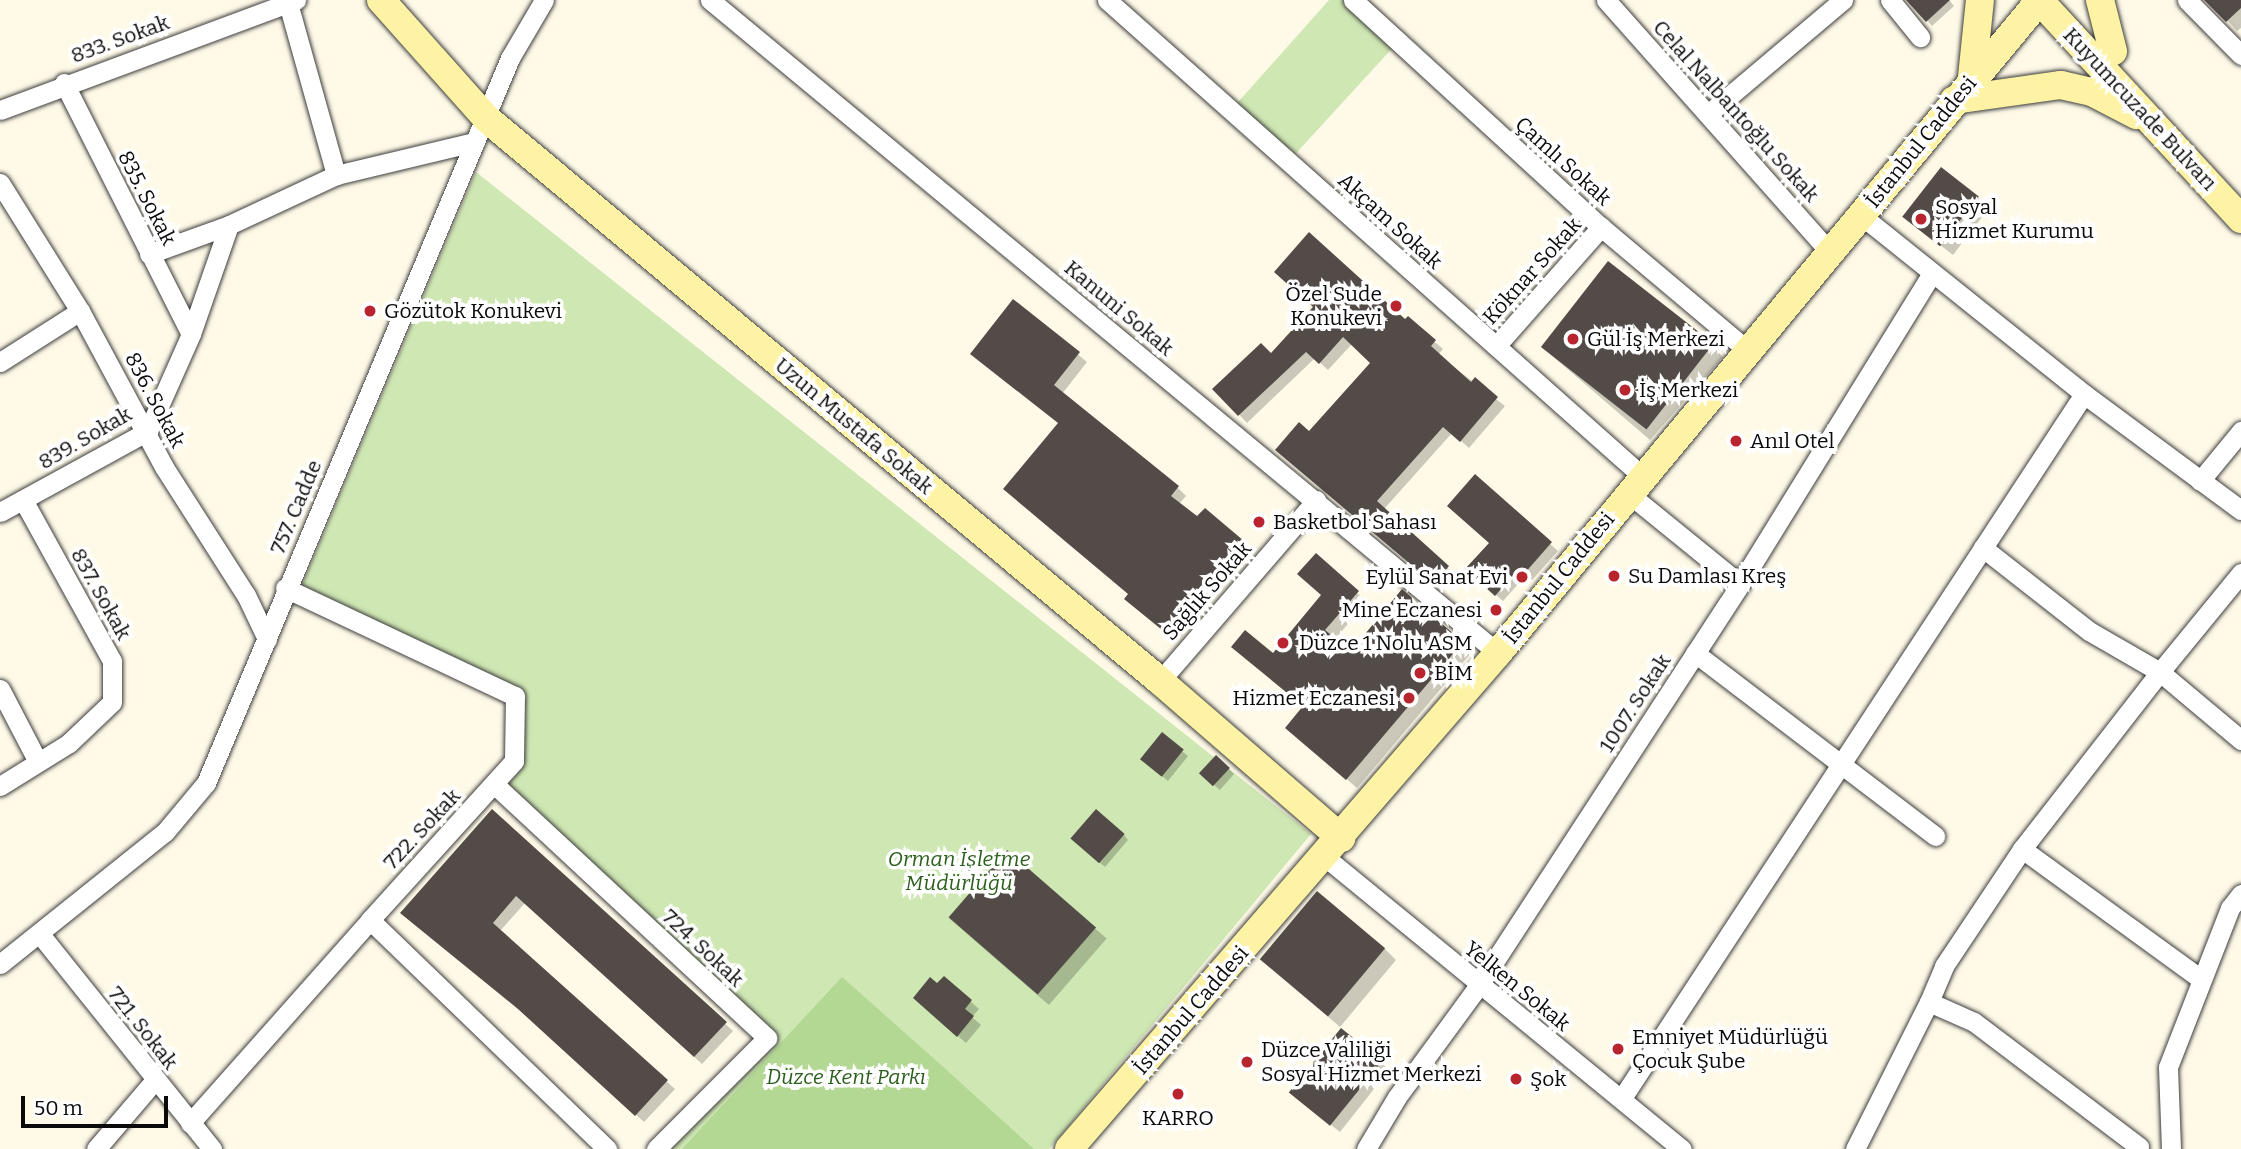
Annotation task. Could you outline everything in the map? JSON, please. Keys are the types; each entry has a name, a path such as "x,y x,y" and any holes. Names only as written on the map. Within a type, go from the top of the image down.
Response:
{"main road":[{"name":"Uzun Mustafa Sokak","path":"381,0 481,130 1160,681 1333,847"},
{"path":"1972,78 1980,0"},
{"name":"İstanbul Caddesi","path":"1069,1149 1333,847 1498,653 1747,349 1862,216 1972,78 2039,0"},
{"name":"Kuyumcuzade Bulvarı","path":"2039,0 2241,219"},
{"name":"Kuyumcuzade Bulvarı","path":"2065,0 2241,193"},
{"path":"2099,0 2113,51"},
{"path":"1954,100 2061,85 2092,92 2158,129"}],"street":[{"name":"757. Cadde","path":"0,964 165,832 206,783 267,639 285,588 510,58 544,0"},
{"name":"Kanuni Sokak","path":"710,0 1498,653"},
{"name":"Akçam Sokak","path":"1107,0 1496,346 1635,485 1740,584"},
{"name":"Çamlı Sokak","path":"1353,0 1601,227 1747,349"},
{"name":"Celal Nalbantoğlu Sokak","path":"1606,0 1831,253"},
{"path":"1708,114 1843,0"},
{"path":"1890,0 1920,37"},
{"path":"2187,0 2241,55"},
{"path":"292,2 336,174"},
{"name":"833. Sokak","path":"0,110 64,83 292,2"},
{"name":"835. Sokak","path":"64,83 191,334"},
{"path":"149,254 229,225 336,174 481,130"},
{"name":"836. Sokak","path":"0,183 80,311 148,431 164,467 246,595 267,639"},
{"path":"1862,216 1931,275 2084,394 2241,510"},
{"name":"839. Sokak","path":"0,512 148,431 191,334 229,225"},
{"name":"Köknar Sokak","path":"1496,346 1601,227"},
{"name":"1007. Sokak","path":"1366,1149 1397,1097 1479,985 1740,584 1931,275"},
{"path":"0,362 80,311"},
{"path":"1622,1098 2084,394"},
{"path":"2200,481 2241,431"},
{"name":"837. Sokak","path":"0,786 69,743 112,702 112,661 23,500"},
{"name":"Sağlık Sokak","path":"1160,681 1316,500"},
{"path":"1983,548 2090,631 2160,672 2241,740"},
{"path":"1855,1149 1929,1002 1944,966 2022,849 2241,573"},
{"name":"722. Sokak","path":"190,1123 514,761 515,696 285,588"},
{"path":"1695,653 1935,836"},
{"path":"0,689 38,762"},
{"name":"724. Sokak","path":"494,784 767,1038 656,1149"},
{"name":"Yelken Sokak","path":"1333,847 1479,985 1682,1149"},
{"path":"2022,849 2201,979"},
{"path":"1929,1002 1974,1022 2138,1148 2169,1141 2168,1067 2230,908 2241,894"},
{"path":"370,920 607,1149"},
{"name":"721. Sokak","path":"39,933 212,1149"},
{"path":"96,1149 155,1080"}],"green space":[{"path":"1329,0 1353,0 1398,42 1288,162 1231,110"},
{"name":"Orman İşletme Müdürlüğü","path":"476,172 1311,834 1049,1149 670,1149 773,1036 509,785 523,697 301,588"},
{"name":"Düzce Kent Parkı","path":"842,977 941,1065 1034,1149 682,1149"}],"building":[{"path":"1906,0 1950,0 1926,22"},
{"path":"2204,0 2241,0 2241,8 2226,22"},
{"path":"1941,167 1979,197 1940,246 1902,217"},
{"path":"1309,232 1405,319 1408,316 1436,340 1431,346 1471,382 1475,377 1498,397 1460,442 1443,427 1377,501 1449,566 1434,584 1275,450 1299,422 1309,431 1370,363 1343,337 1319,364 1306,352 1238,416 1212,389 1261,343 1271,353 1313,307 1274,272"},
{"path":"1608,261 1714,343 1646,429 1541,347"},
{"path":"1013,299 1080,352 1054,385 1179,486 1171,496 1197,516 1205,508 1244,541 1167,634 1124,599 1128,594 1003,489 1058,423 970,354"},
{"path":"1475,474 1552,542 1524,574 1518,569 1495,596 1465,569 1489,543 1447,506"},
{"path":"1316,553 1359,591 1325,630 1351,651 1402,589 1463,642 1346,780 1285,728 1303,706 1231,647 1245,630 1273,653 1321,595 1297,574"},
{"path":"1162,732 1184,750 1162,777 1140,759"},
{"path":"1216,755 1230,768 1213,786 1199,773"},
{"path":"492,809 727,1022 694,1057 516,896 493,923 668,1080 635,1116 518,1009 400,913"},
{"path":"1096,809 1125,834 1099,863 1070,838"},
{"name":"Orman İşletme Müdürlüğü","path":"1007,850 1096,927 1038,995 949,917"},
{"path":"1317,891 1385,948 1328,1016 1260,959"},
{"path":"944,976 972,1000 965,1009 974,1016 957,1037 913,998 930,977 937,983"},
{"path":"1341,1028 1382,1061 1330,1126 1289,1093"}],"place":[{"name":"Sosyal Hizmet Kurumu","path":"1921,219"},
{"name":"Özel Sude Konukevi","path":"1396,306"},
{"name":"Gözütok Konukevi","path":"370,311"},
{"name":"Gül İş Merkezi","path":"1573,339"},
{"name":"İş Merkezi","path":"1625,390"},
{"name":"Anıl Otel","path":"1736,441"},
{"name":"Basketbol Sahası","path":"1259,522"},
{"name":"Su Damlası Kreş","path":"1614,576"},
{"name":"Eylül Sanat Evi","path":"1522,577"},
{"name":"Mine Eczanesi","path":"1496,610"},
{"name":"Düzce 1 Nolu ASM","path":"1283,643"},
{"name":"BİM","path":"1420,673"},
{"name":"Hizmet Eczanesi","path":"1409,698"},
{"name":"Emniyet Müdürlüğü Çocuk Şube","path":"1618,1049"},
{"name":"Düzce Valiliği Sosyal Hizmet Merkezi","path":"1247,1062"},
{"name":"Şok","path":"1516,1079"},
{"name":"KARRO","path":"1178,1094"}]}
